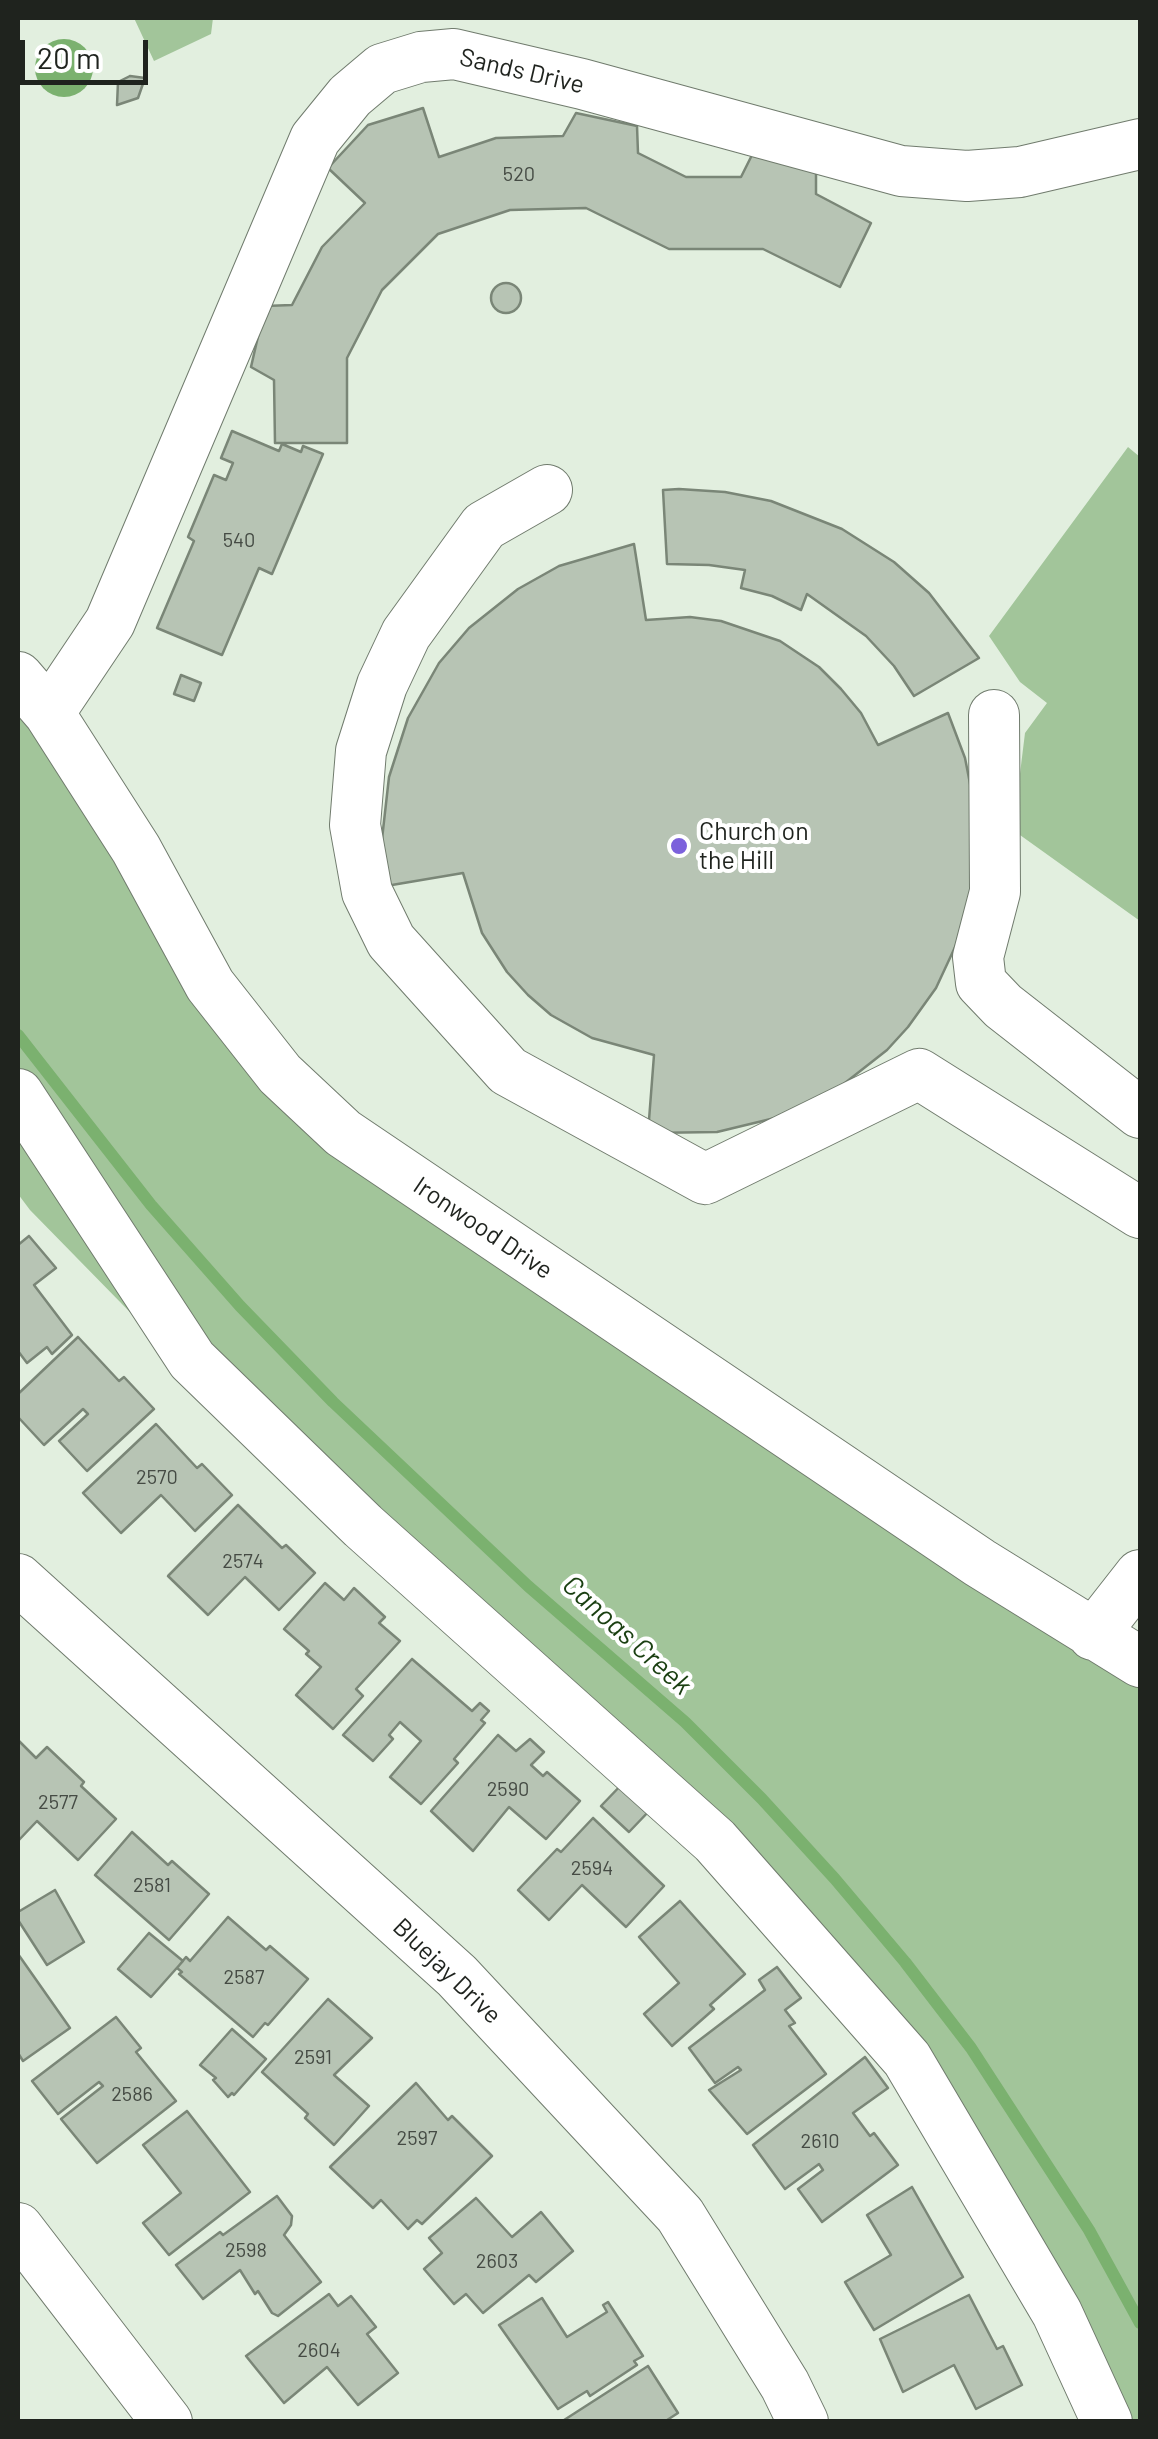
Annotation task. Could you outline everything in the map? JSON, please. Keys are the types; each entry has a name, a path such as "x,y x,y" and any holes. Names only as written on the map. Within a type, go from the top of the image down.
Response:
{"street":[{"name":"Sands Drive","path":"33,694 110,622 315,139 350,96 382,69 420,57 454,54 582,84 901,171 967,176 1020,172 1140,144"},
{"path":"548,490 484,526 406,634 382,685 362,752 355,825 366,892 391,941 508,1071 704,1180 919,1074 1140,1213"},
{"name":"Ironwood Drive","path":"33,694 136,850 210,985 280,1074 343,1133 980,1563 1140,1662"},
{"path":"994,716 995,892 978,956 981,983 1003,1006 1140,1113"},
{"path":"18,1094 192,1360 363,1526 715,1841 908,2059 1057,2312 1107,2422"},
{"path":"1093,1635 1140,1574"},
{"name":"Bluejay Drive","path":"18,1583 457,1976 667,2200 680,2214 803,2422"},
{"path":"18,2228 167,2422"}],"shaded area":[{"path":"134,18 213,18 211,34 154,61"},
{"path":"64,39 84,48 93,68 84,88 64,97 44,88 35,68 44,48"},
{"path":"1128,447 1140,457 1140,921 1013,830 1025,733 1047,703 1020,682 989,636"},
{"path":"18,677 343,1133 1140,1657 1140,2421 1085,2421 1045,2320 888,2071 708,1859 352,1539 18,1194"}],"building":[{"path":"130,76 145,78 138,98 117,105 118,82"},
{"path":"423,108 439,157 496,138 563,136 576,113 637,126 638,153 686,177 741,177 753,153 816,167 816,194 871,223 840,287 763,249 669,249 586,208 510,210 438,234 382,290 347,358 347,443 275,443 274,380 251,367 265,306 292,305 322,247 365,203 328,168 368,125"},
{"path":"506,283 516,288 521,298 516,308 506,313 496,308 491,298 496,288"},
{"path":"232,431 279,451 282,444 301,452 303,446 323,454 272,574 259,568 222,655 157,628 194,541 188,537 214,475 226,480 233,463 221,458"},
{"path":"663,490 771,501 842,529 894,562 929,593 979,658 914,696 894,666 866,636 807,594 801,610 772,596 741,588 745,570 667,564"},
{"name":"Church on the Hill","path":"634,544 646,620 690,617 721,621 780,641 819,667 841,689 861,713 878,745 948,713 965,758 974,804 973,883 956,945 936,988 908,1027 887,1050 836,1090 779,1117 717,1132 648,1133 654,1055 592,1038 551,1015 528,995 507,972 482,933 463,873 386,886 382,839 389,777 408,718 439,663 469,628 518,589 559,566"},
{"path":"181,675 201,683 194,701 174,694"},
{"path":"29,1236 56,1268 34,1285 72,1335 52,1354 47,1347 27,1363 18,1351 18,1245"},
{"path":"78,1337 119,1381 124,1377 154,1409 87,1471 59,1441 88,1414 83,1409 44,1445 18,1417 18,1394"},
{"path":"156,1424 197,1468 202,1464 232,1495 195,1531 161,1495 121,1533 83,1493"},
{"path":"238,1505 282,1548 286,1545 315,1573 279,1610 245,1577 208,1615 168,1576"},
{"path":"325,1583 344,1600 354,1588 385,1617 379,1623 400,1641 356,1689 363,1696 333,1729 296,1695 321,1667 284,1629"},
{"path":"412,1659 472,1711 480,1703 489,1711 481,1720 485,1723 454,1759 458,1763 421,1804 390,1777 421,1741 400,1722 389,1735 393,1739 373,1761 343,1735"},
{"path":"498,1735 516,1751 530,1739 544,1752 531,1765 543,1776 547,1772 580,1801 546,1839 509,1807 473,1851 431,1811"},
{"path":"18,1740 36,1758 47,1747 116,1819 78,1860 37,1821 18,1841"},
{"path":"624,1782 652,1808 629,1832 601,1806"},
{"path":"593,1818 664,1886 626,1927 582,1885 549,1920 518,1890"},
{"path":"132,1832 168,1865 172,1861 209,1894 169,1940 95,1875"},
{"path":"55,1890 84,1942 47,1965 18,1920 18,1912"},
{"path":"680,1901 745,1974 710,2005 714,2009 672,2046 644,2014 679,1983 639,1937"},
{"path":"228,1917 308,1979 253,2037 179,1974 182,1972 177,1968 186,1957 190,1961"},
{"path":"149,1933 183,1961 151,1997 118,1969"},
{"path":"18,1954 70,2028 23,2061 18,2053"},
{"path":"777,1967 801,1998 785,2010 795,2023 789,2026 826,2074 747,2134 709,2090 741,2070 738,2067 715,2083 689,2048 765,1990 759,1980"},
{"path":"328,1999 372,2038 334,2075 369,2106 334,2145 305,2118 308,2114 262,2072"},
{"path":"116,2017 141,2048 136,2052 176,2101 97,2163 61,2119 103,2086 99,2082 58,2114 32,2081"},
{"path":"232,2029 266,2059 228,2097 213,2080 216,2078 200,2065"},
{"path":"865,2057 888,2088 853,2113 898,2165 822,2222 798,2189 823,2170 819,2164 785,2189 753,2145"},
{"path":"416,2083 448,2120 452,2116 492,2156 422,2224 417,2220 408,2229 381,2200 373,2208 330,2167"},
{"path":"187,2111 250,2192 169,2255 143,2223 181,2193 143,2145"},
{"path":"912,2187 963,2277 874,2330 845,2282 891,2255 867,2215"},
{"path":"277,2196 292,2216 284,2235 321,2282 278,2316 258,2291 255,2294 240,2270 203,2299 176,2265"},
{"path":"476,2198 512,2237 541,2212 573,2251 536,2282 529,2275 483,2313 466,2294 454,2304 424,2269 442,2253 429,2238"},
{"path":"329,2294 338,2306 351,2296 376,2327 367,2334 398,2373 358,2405 327,2367 284,2403 246,2356"},
{"path":"969,2295 997,2349 1003,2346 1022,2385 976,2409 954,2365 903,2392 880,2339"},
{"path":"542,2298 567,2337 607,2312 603,2305 608,2302 643,2356 634,2361 637,2365 590,2396 587,2391 558,2409 499,2325"},
{"path":"648,2366 678,2413 664,2422 561,2422"}],"waterway":[{"name":"Canoas Creek","path":"18,1035 151,1205 240,1306 333,1402 528,1586 685,1722 835,1879 971,2048 1089,2230 1140,2323"}],"place":[{"name":"Church on the Hill","path":"679,846"}]}
